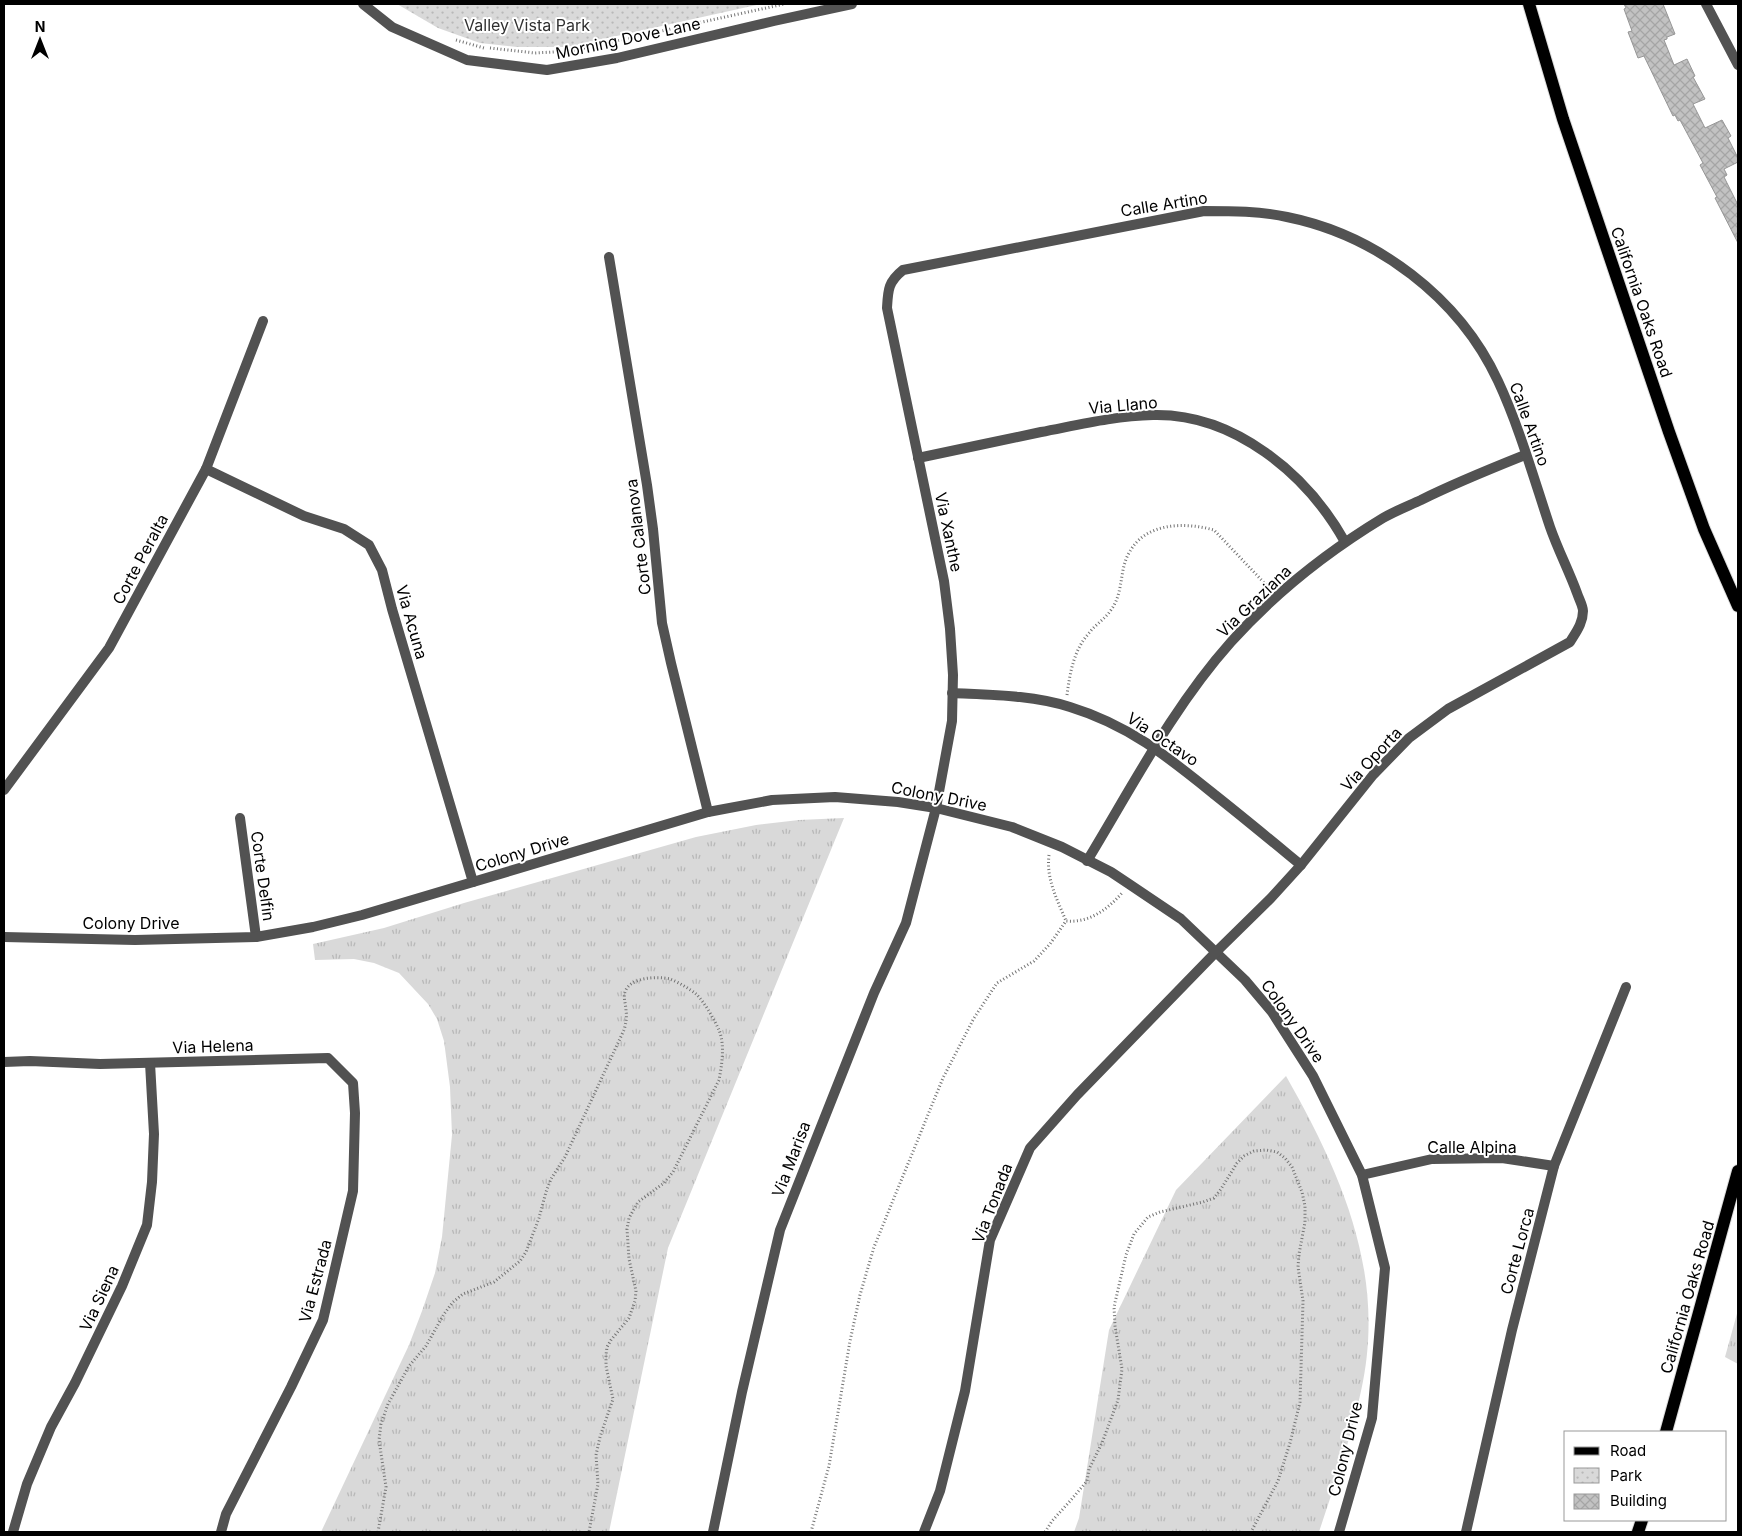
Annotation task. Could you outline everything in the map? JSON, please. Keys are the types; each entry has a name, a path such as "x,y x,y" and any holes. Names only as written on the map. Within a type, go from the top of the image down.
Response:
{"main road":[{"name":"California Oaks Road","path":"1529,4 1563,119 1669,432 1704,529 1738,606"},
{"name":"California Oaks Road","path":"1666,1431 1738,1171"}],"street":[{"name":"Morning Dove Lane","path":"363,4 392,27 467,60 547,70 617,58 774,20 852,4"},
{"path":"1706,4 1738,65"},
{"name":"Calle Artino","path":"903,270 1204,211 1240,211 1287,217 1326,227 1361,242 1398,264 1438,297 1473,338 1498,380 1556,543 1572,578 1583,610 1580,626"},
{"name":"Corte Calanova","path":"608,257 648,485 662,623 708,812"},
{"name":"Via Xanthe","path":"903,270 893,278 890,284 887,308 944,582 950,629 952,721 936,808"},
{"name":"Corte Peralta","path":"4,790 109,648 206,469 263,322"},
{"name":"Via Llano","path":"918,458 1112,418 1154,415 1190,418 1221,428 1260,448 1294,474 1336,526 1345,542"},
{"name":"Via Graziana","path":"1088,861 1155,748 1189,696 1230,643 1276,596 1329,553 1385,517 1452,485 1525,455"},
{"name":"Via Acuna","path":"206,469 304,516 344,529 369,545 382,570 473,882"},
{"name":"Via Oporta","path":"1216,952 1271,898 1301,865 1373,775 1409,738 1448,709 1570,642 1580,626"},
{"name":"Via Octavo","path":"952,693 1044,700 1106,720 1155,748 1301,865"},
{"name":"Colony Drive","path":"4,937 135,940 256,937 313,927 473,882 708,812 772,800 835,797 898,802 936,808 1012,827 1050,843 1088,861 1129,884 1180,919 1245,980 1272,1012 1290,1038 1312,1076 1362,1176 1385,1268 1372,1418 1340,1532"},
{"name":"Via Marisa","path":"713,1532 742,1392 780,1230 874,993 906,923 936,808"},
{"name":"Corte Delfin","path":"240,818 256,937"},
{"name":"Via Tonada","path":"924,1532 940,1491 965,1391 990,1240 1030,1148 1077,1095 1216,952"},
{"name":"Corte Lorca","path":"1466,1532 1512,1330 1554,1166 1626,986"},
{"name":"Via Helena","path":"4,1062 30,1061 100,1064 328,1058"},
{"name":"Via Estrada","path":"221,1532 226,1514 323,1320 353,1191 355,1114 353,1084 328,1058"},
{"name":"Via Siena","path":"13,1532 27,1484 51,1427 75,1383 122,1286 146,1225 152,1182 154,1134 150,1063"},
{"name":"Calle Alpina","path":"1362,1176 1432,1159 1502,1158 1554,1166"}],"path":[{"path":"454,39 482,48 535,53 571,51 784,4"},
{"path":"1065,706 1073,660 1080,644 1090,631 1112,610 1119,594 1128,553 1140,538 1158,529 1173,526 1202,527 1214,530 1276,596"},
{"path":"1050,843 1048,864 1051,886 1066,921"},
{"path":"1066,921 1077,922 1094,916 1111,906 1129,884"},
{"path":"811,1532 829,1466 850,1341 860,1295 874,1247 939,1087 974,1018 997,983 1034,961 1050,944 1066,921"},
{"path":"378,1532 386,1487 379,1440 381,1424 388,1404 409,1366 426,1346 453,1302 463,1294 494,1282 520,1262 526,1252 539,1218 551,1179 565,1157 624,1030 626,1011 624,993 628,986 640,980 670,979 697,995 712,1018 719,1031 722,1054 721,1068 719,1080 676,1167 664,1183 638,1202 629,1218 630,1259 636,1291 635,1301 629,1318 611,1340 606,1355 612,1399 596,1455 598,1484 589,1532"},
{"path":"1045,1532 1052,1521 1087,1481 1089,1469 1118,1400 1122,1370 1114,1308 1126,1255 1134,1234 1148,1217 1214,1198 1237,1163 1244,1156 1254,1151 1266,1150 1277,1152 1292,1167 1302,1192 1305,1206 1305,1222 1298,1267 1303,1301 1300,1402 1278,1481 1251,1532"}],"green space":[{"name":"Valley Vista Park","path":"397,4 761,4 567,47 517,47 480,43 438,28"},
{"path":"844,818 668,1248 609,1532 321,1532 409,1345 435,1273 442,1237 452,1135 450,1087 444,1041 437,1019 428,1004 399,973 374,963 354,959 315,960 313,944 384,928 464,903 696,837 756,825 799,820"},
{"path":"1286,1076 1325,1151 1341,1189 1354,1227 1363,1266 1368,1307 1368,1348 1361,1391 1347,1445 1319,1532 1074,1532 1079,1518 1109,1330 1176,1190"},
{"path":"1738,1310 1738,1364 1725,1357"}],"building":[{"path":"1624,4 1663,4 1675,34 1664,40 1674,65 1687,59 1695,76 1693,77 1705,99 1693,104 1705,128 1722,120 1731,136 1728,138 1738,158 1738,162 1724,169 1727,175 1724,177 1738,205 1738,243 1700,165 1703,163 1680,120 1678,121 1675,115 1673,116 1644,56 1638,58 1628,32 1632,31"}]}
